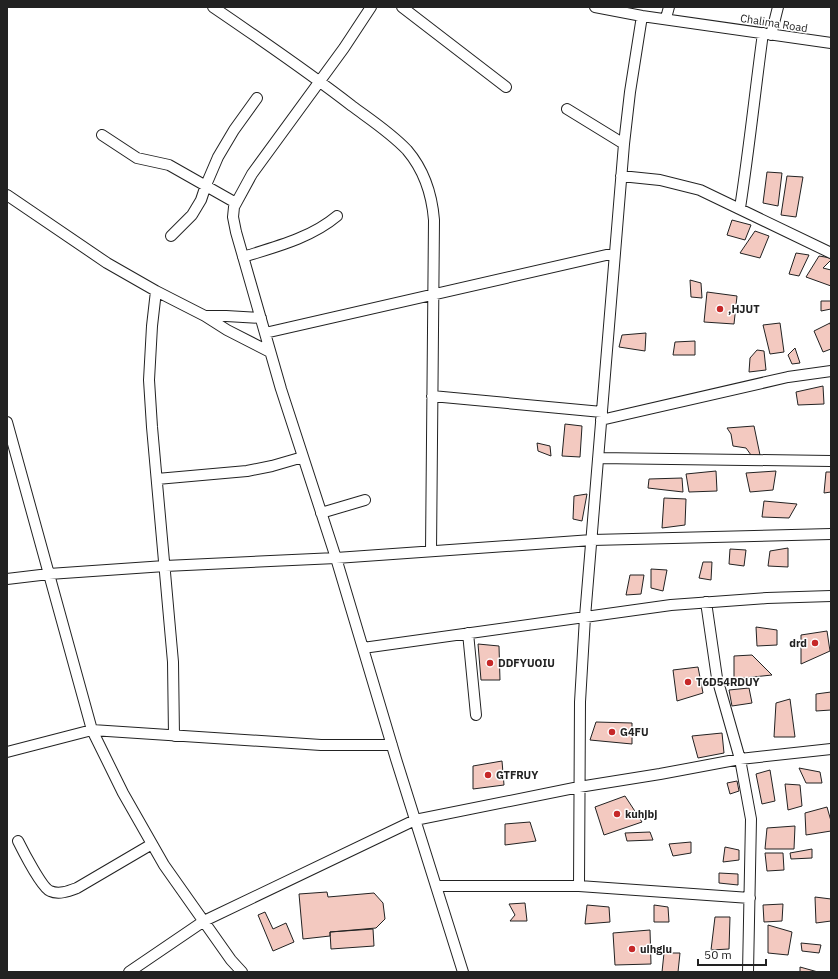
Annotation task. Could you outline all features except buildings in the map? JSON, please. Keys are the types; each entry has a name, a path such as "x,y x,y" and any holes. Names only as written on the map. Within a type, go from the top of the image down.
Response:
{"street":[{"path":"213,7 320,81 398,141 408,151 429,189 433,206 431,551"},
{"path":"372,7 252,174 236,203 233,217 270,352 336,558 415,820 464,972"},
{"path":"402,7 506,88"},
{"name":"Chalima Road","path":"595,7 642,16 666,18 831,43"},
{"path":"666,18 669,7"},
{"path":"740,208 752,113 767,34 778,7"},
{"path":"579,886 580,702 585,616 624,144 630,92 642,16"},
{"path":"171,236 192,215 201,200 218,157 234,130 257,98"},
{"path":"567,109 624,144"},
{"path":"102,135 137,158 169,165 236,203"},
{"path":"621,176 660,180 681,184 700,190 831,253"},
{"path":"7,195 107,262 156,291 270,352"},
{"path":"243,257 301,237 320,228 337,216"},
{"path":"265,334 615,253"},
{"path":"156,291 152,326 149,380 173,662 174,736"},
{"path":"205,316 261,318"},
{"path":"432,396 601,416 788,377 831,371"},
{"path":"7,422 92,730 123,793 164,865 231,960 242,972"},
{"path":"157,480 247,471 272,466 303,456"},
{"path":"598,458 831,460"},
{"path":"321,513 365,500"},
{"path":"7,579 49,574 165,566 336,558 592,540 831,534"},
{"path":"363,648 671,605 767,598 831,596"},
{"path":"706,602 717,678 740,759 751,819 748,972"},
{"path":"468,633 476,715"},
{"path":"7,752 92,730 320,745 392,745"},
{"path":"129,972 204,921 415,820 579,787 740,759 831,748"},
{"path":"18,841 42,884 49,891 58,892 68,892 77,888 152,844"},
{"path":"436,886 579,886 750,898"}],"place":[{"name":",HJUT","path":"720,309"},
{"name":"drd","path":"815,643"},
{"name":"DDFYUOIU","path":"490,663"},
{"name":"T6D54RDUY","path":"688,682"},
{"name":"G4FU","path":"612,732"},
{"name":"GTFRUY","path":"488,775"},
{"name":"kuhjbj","path":"617,814"},
{"name":"uihgiu","path":"632,949"}]}
